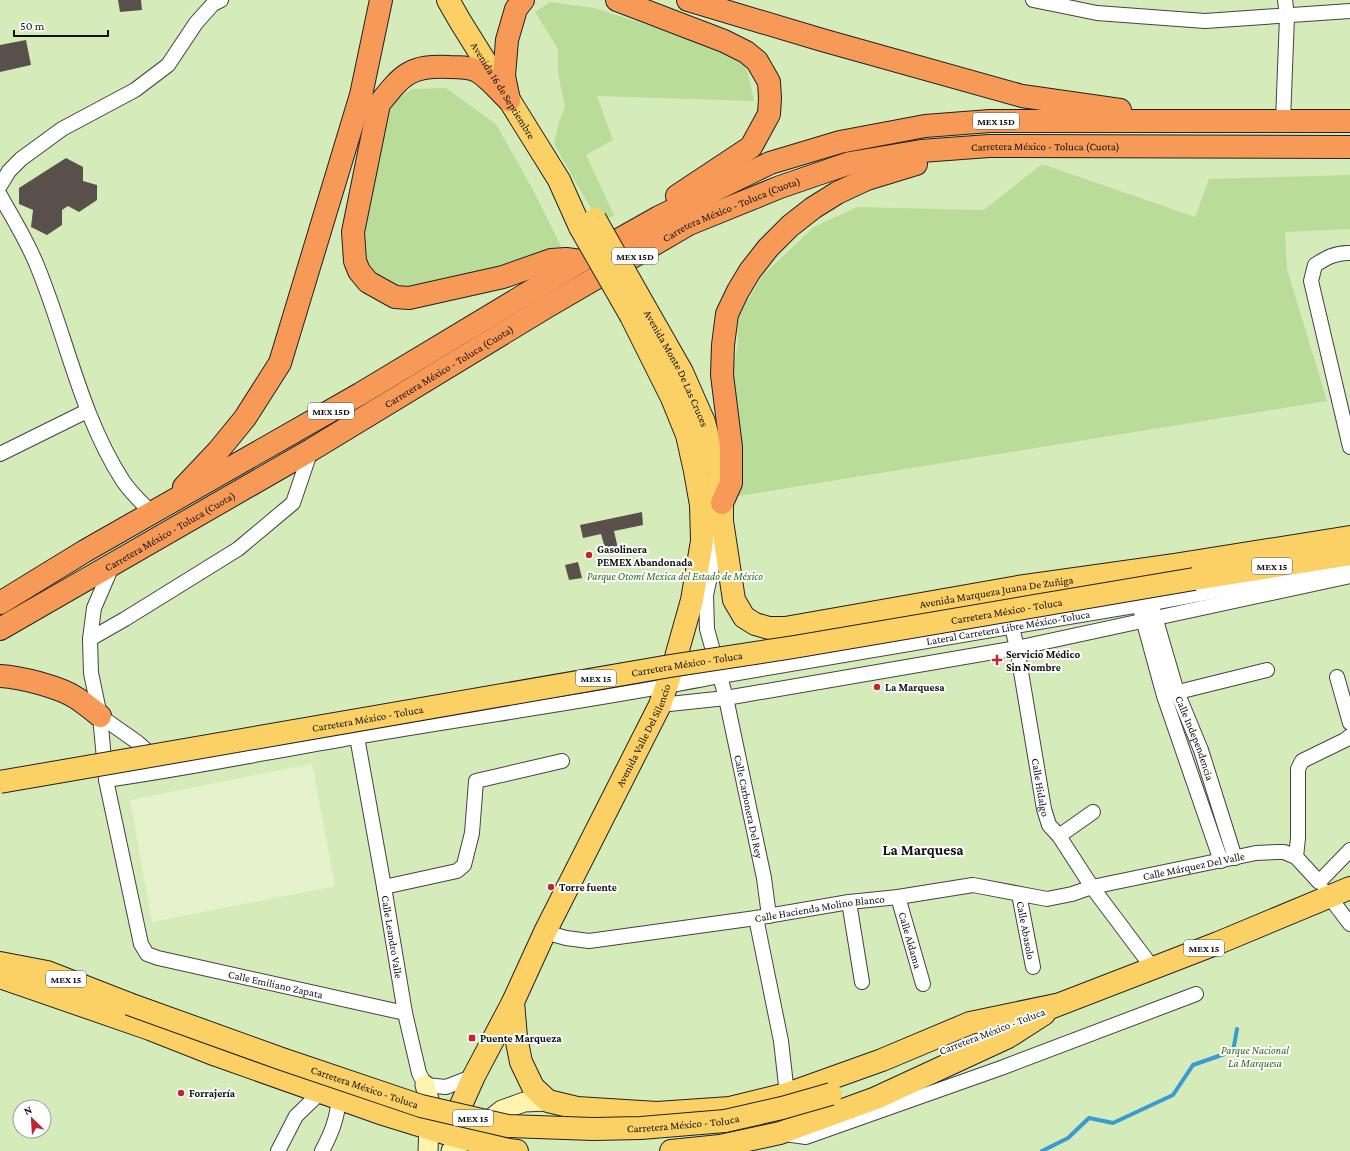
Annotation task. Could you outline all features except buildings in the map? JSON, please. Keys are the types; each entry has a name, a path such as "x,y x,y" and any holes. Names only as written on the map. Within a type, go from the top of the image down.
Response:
{"highway":[{"path":"152,513 186,485 218,451 245,418 280,363 361,95 381,0"},
{"path":"509,100 504,76 507,40 516,9 523,0"},
{"path":"617,0 724,41 746,52 756,61 769,82 769,114 751,147 678,194 659,217"},
{"path":"688,0 822,40 1022,96 1111,108 1188,122"},
{"path":"509,100 477,71 468,68 432,66 414,70 402,76 379,104 353,232 355,261 359,271 368,282 394,297 409,298 504,276 551,260 566,259 582,261"},
{"name":"Carretera México - Toluca (Cuota)","path":"0,603 85,551 360,394 582,261 659,217 770,163 840,142 925,126 990,121 1350,121"},
{"path":"715,510 731,483 731,447 722,375 723,345 727,314 750,271 768,248 790,226 837,192 887,172 989,146"},
{"name":"Carretera México - Toluca (Cuota)","path":"0,629 311,450 548,306 689,224 780,187 850,163 921,151 989,146 1350,147"},
{"path":"0,676 9,676 48,686 76,698 100,716"}],"main road":[{"name":"Avenida 16 de Septiembre","path":"448,0 559,180"},
{"name":"Avenida Monte De Las Cruces","path":"559,180 587,223 638,313 682,372 704,422 717,471 715,510"},
{"name":"Avenida Marqueza Juana De Zuñiga","path":"715,510 734,600 744,617 755,624 770,628 785,628 1018,587 1175,565 1350,537"},
{"name":"Avenida Valle Del Silencio","path":"447,1140 474,1076 513,1002 545,932 663,696 692,600 702,542 715,510"},
{"name":"Carretera México - Toluca","path":"0,782 670,666 794,647 1350,554"},
{"name":"Carretera México - Toluca","path":"0,963 47,972 282,1059 421,1106 508,1126 593,1129 641,1128 725,1121 782,1108 831,1094 1218,942 1324,890 1350,888"},
{"path":"0,977 150,1029 216,1055 380,1112 447,1140 517,1151"},
{"path":"513,1002 516,1037 521,1062 533,1087 548,1101"},
{"path":"428,1151 502,1110 524,1102 548,1101 577,1108 657,1113 730,1108 787,1094 882,1060 970,1023 1056,1005"},
{"path":"671,1151 720,1146 780,1133 876,1098 1008,1037 1056,1005"},
{"path":"425,1085 430,1103 447,1140"}],"street":[{"path":"0,186 9,171 21,158 56,133 103,106 135,90 168,65 196,23 213,4 221,0"},
{"path":"1033,0 1097,13 1205,21 1350,11"},
{"path":"1283,121 1287,16 1285,0"},
{"path":"0,195 38,267 87,411 105,450 124,483 152,513"},
{"path":"1350,252 1341,252 1327,257 1315,265 1311,281 1350,447"},
{"path":"0,454 87,411"},
{"path":"90,639 238,549 293,503 311,450"},
{"name":"Calle Carbonera Del Rey","path":"715,510 706,595 706,629 726,698 764,878 762,917 781,1041 787,1094"},
{"path":"113,563 94,608 90,639 91,672 100,716 106,780 167,772 357,737 663,696 726,698 1017,648 1350,576"},
{"name":"Lateral Carretera Libre México-Toluca","path":"663,696 720,676 1145,604 1350,566"},
{"path":"1145,604 1150,619"},
{"name":"Calle Independencia","path":"1150,619 1177,692 1201,750 1235,858"},
{"name":"Calle Independencia","path":"1150,619 1164,696 1221,861"},
{"name":"Calle Hidalgo","path":"1012,627 1017,648 1044,808 1049,825 1059,836 1092,887 1152,967"},
{"path":"1164,696 1267,670"},
{"path":"1337,677 1350,724"},
{"path":"100,716 154,756 167,772"},
{"path":"1350,736 1345,740 1302,761 1298,769 1298,838 1296,857 1350,924"},
{"name":"Calle Leandro Valle","path":"357,737 405,1013 419,1073 425,1085"},
{"path":"1186,758 1201,750"},
{"path":"384,888 457,871 464,865 472,833 476,782 562,761"},
{"name":"Calle Emiliano Zapata","path":"106,780 141,944 147,954 158,958 405,1013"},
{"path":"1059,836 1093,812"},
{"path":"1324,890 1350,850"},
{"name":"Calle Márquez Del Valle","path":"1092,887 1256,853 1284,852 1296,857"},
{"name":"Calle Hacienda Molino Blanco","path":"545,932 566,938 589,941 762,917 849,902 898,897 973,886 993,888 1047,898 1072,894 1092,887"},
{"name":"Calle Abasolo","path":"1019,894 1033,967"},
{"name":"Calle Aldama","path":"898,897 923,984"},
{"path":"849,902 862,982"},
{"path":"780,1133 806,1137 1001,1068 1196,994"},
{"path":"425,1085 446,1086 474,1076"},
{"path":"278,1151 296,1116 330,1095 337,1115 332,1132 322,1151"}],"green space":[{"name":"Parque Otomí Mexica del Estado de México","path":"0,0 1350,0 1350,1151 0,1151"},
{"path":"550,2 594,8 722,49 746,66 754,101 597,96 613,140 586,155 614,215 600,224 554,144 559,122 565,107 558,72 558,49 535,12"},
{"path":"446,88 496,124 533,190 568,260 403,290 377,279 367,259 362,230 386,107 412,89"},
{"path":"1042,164 1195,217 1209,179 1350,175 1350,229 1285,232 1287,269 1327,401 738,496 731,381 738,341 737,319 763,275 814,227 857,207 984,210"},
{"path":"312,764 335,886 152,922 130,800"}],"waterway":[{"path":"1042,1151 1068,1138 1089,1118 1113,1123 1173,1095 1193,1065 1233,1051 1237,1029"}],"place":[{"name":"Gasolinera PEMEX Abandonada","path":"589,555"},
{"name":"Servicio Médico Sin Nombre","path":"997,660"},
{"name":"La Marquesa","path":"877,687"},
{"name":"Torre fuente","path":"551,887"},
{"name":"Puente Marqueza","path":"472,1038"},
{"name":"Forrajería","path":"181,1093"}],"district":[{"name":"La Marquesa","path":"923,850"}],"park label":[{"name":"Parque Nacional La Marquesa","path":"1255,1056"}]}
